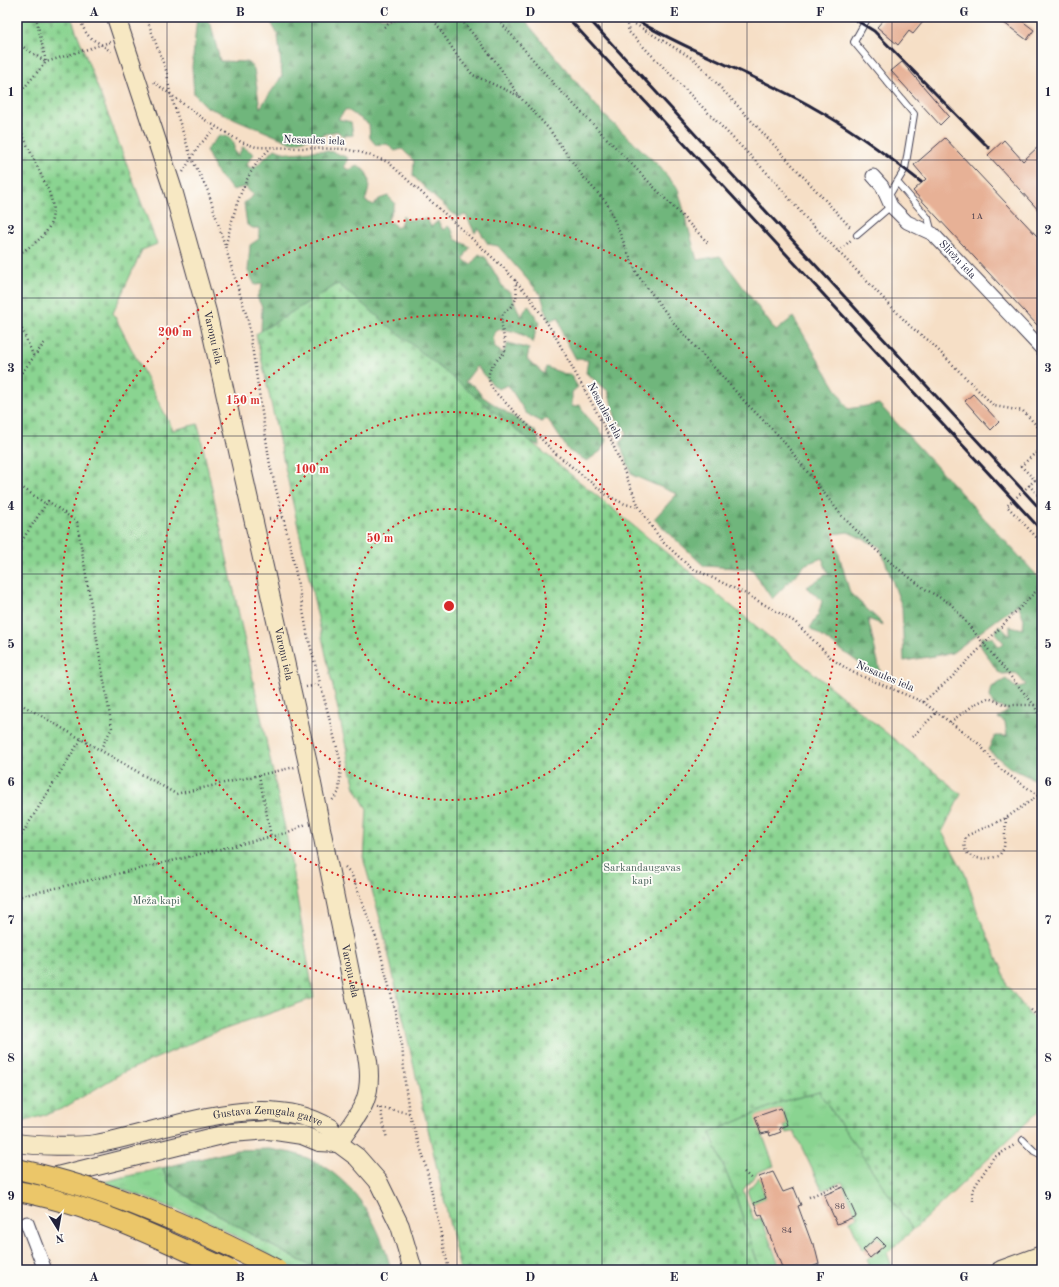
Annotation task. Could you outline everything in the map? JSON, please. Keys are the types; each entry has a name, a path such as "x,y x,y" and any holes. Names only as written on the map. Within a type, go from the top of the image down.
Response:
{"main road":[{"path":"17,1169 82,1186 162,1214 220,1240 277,1270"},
{"path":"17,1191 34,1194 90,1212 158,1238 229,1270"}],"street":[{"name":"Varoņu iela","path":"116,17 173,190 206,312 308,764 368,1061 369,1087 373,1105 338,1143"},
{"name":"Sliežu iela","path":"873,176 882,186 890,201 907,222 933,234 1042,349"},
{"name":"Gustava Zemgala gatve","path":"17,1143 28,1145 94,1144 213,1116 258,1111 293,1114 321,1123 330,1128 338,1143"},
{"name":"Gustava Zemgala gatve","path":"17,1184 49,1178 230,1133 269,1130 302,1135 319,1142 338,1143"},
{"path":"338,1143 357,1156 378,1181 400,1226 413,1270"},
{"path":"27,1223 45,1270"},
{"path":"1002,1270 1042,1255"}],"lane":[{"path":"857,235 890,201 897,182 905,170 908,159 914,114 854,42 868,17"},
{"path":"897,182 928,218 933,234"},
{"path":"1023,1140 1034,1151 1042,1155"}],"path":[{"path":"36,17 46,62"},
{"path":"80,17 83,30 88,38 103,45 114,55"},
{"path":"17,897 286,833 319,819 339,792 341,763 308,637 292,552 270,465 248,320 208,191 191,157 170,93 167,73 146,17"},
{"path":"384,27 399,17"},
{"path":"432,17 458,57 472,75 519,96"},
{"path":"459,17 496,62 519,96 549,129 583,177 607,203 637,274 673,322 746,403 780,437 842,516 876,550 901,571 925,590 951,604 1034,705 1042,720"},
{"path":"496,17 555,85 708,242"},
{"path":"625,17 695,60 857,235 838,252"},
{"path":"625,17 629,32 773,179 838,252 911,328 928,340 994,406 1023,411 1042,431"},
{"path":"17,96 46,62 103,45 123,37"},
{"path":"17,43 46,62"},
{"name":"Nesaules iela","path":"136,75 151,80 216,127 241,142 256,147 345,149 363,153 388,162 515,279 529,296 553,332 611,440 639,507 664,543 690,567 746,594 795,622 832,658 852,672 923,702 980,744 1000,769 1042,798"},
{"path":"17,123 49,192 53,212 50,228 28,249 17,255"},
{"path":"173,190 191,157 216,127"},
{"path":"226,245 235,210 250,172 259,158 272,148"},
{"path":"515,279 517,295 512,307 503,313 501,320 506,340 505,352 488,373 488,382 492,390 556,454 608,496 625,504 639,507"},
{"path":"17,318 34,358"},
{"path":"17,379 46,341"},
{"path":"1042,447 1021,466 1042,487"},
{"path":"1035,480 1007,506 1042,543"},
{"path":"17,484 46,504"},
{"path":"1029,486 1042,500"},
{"path":"17,548 48,500 77,522 112,728 100,750"},
{"path":"923,702 951,678 1042,585"},
{"path":"950,722 977,703 988,698 1007,705 1042,706"},
{"path":"17,702 176,794 308,764"},
{"path":"912,737 937,712"},
{"path":"17,842 81,739"},
{"path":"259,775 271,836"},
{"path":"1006,818 1004,848 999,856 987,860 973,857 966,851 963,843 966,836 1006,818 1039,796"},
{"path":"328,860 341,864 351,873 378,943 402,1044 409,1113 425,1162 449,1270"},
{"path":"1031,1010 1042,1020"},
{"path":"373,1105 409,1113"},
{"path":"373,1105 387,1139"},
{"path":"973,1201 972,1191 993,1158 1023,1140"},
{"path":"744,1172 753,1180"},
{"path":"809,1197 838,1185 839,1188"}],"green space":[{"name":"Meža kapi","path":"17,17 71,17 157,244 142,250 113,313 173,430 198,424 286,833 314,998 214,1033 122,1073 62,1109 17,1124"},
{"path":"197,17 204,17 211,25 220,61 248,62 254,69 260,108 282,76 278,35 268,17 522,17 604,115 659,166 678,189 697,260 720,256 776,331 793,317 848,409 879,404 1042,581 1042,787 1035,780 1009,767 988,750 995,736 1007,736 1005,722 998,718 1009,710 993,705 990,696 992,687 1006,679 1016,688 1026,685 1016,673 1003,674 998,672 980,645 982,637 992,637 999,647 1004,643 995,633 999,625 1010,636 1010,626 1023,629 1024,619 1018,604 952,653 904,661 902,607 880,547 848,532 833,534 850,593 884,625 868,619 882,679 810,628 818,615 822,601 807,587 828,573 822,558 806,564 772,599 752,569 704,566 654,519 677,494 632,475 620,444 627,432 616,419 608,391 586,373 588,360 576,359 563,335 559,317 549,321 541,295 498,246 488,244 478,228 475,233 466,215 457,217 413,176 414,161 402,149 395,151 387,144 376,145 370,138 369,124 346,109 338,119 351,122 353,135 343,136 337,131 292,143 207,107 194,94 192,67"},
{"path":"220,135 229,137 234,143 234,152 238,155 243,147 254,154 247,163 249,168 255,167 275,149 288,153 320,150 330,151 348,158 344,167 349,170 357,166 366,172 368,176 369,186 365,201 374,205 379,199 388,196 395,203 387,222 393,223 396,228 400,226 403,216 407,220 427,219 431,227 438,221 443,230 448,226 452,230 455,239 470,247 463,259 471,265 479,254 486,258 504,289 510,292 521,317 528,305 540,323 536,329 533,343 517,333 498,329 493,336 495,348 503,353 508,343 529,349 527,359 544,374 546,367 565,374 570,374 578,387 572,392 572,407 580,405 586,415 600,430 606,440 601,451 587,461 569,451 547,418 541,422 526,413 508,385 498,389 488,380 477,366 465,382 474,386 483,397 535,431 540,446 529,441 338,284 261,331 262,307 257,297 263,284 255,285 248,271 250,245 259,239 259,228 253,228 247,225 244,203 254,195 245,187 232,190 218,175 206,150"},
{"name":"Sarkandaugavas kapi","path":"338,284 961,794 942,832 965,874 978,914 1002,969 1007,985 1042,1030 1042,1108 913,1230 819,1092 781,1102 710,1133 736,1197 760,1270 460,1270 382,926 364,861 367,809 355,788 256,334"},
{"path":"819,1092 913,1230 887,1253 893,1270 871,1270 867,1260 885,1245 877,1237 863,1250 862,1249 850,1221 857,1217 842,1182 822,1190 794,1131 787,1133 784,1126 787,1125 781,1108 756,1117 774,1166 758,1172 743,1190 754,1220 761,1218 781,1270 760,1270 736,1197 710,1133 781,1102"},
{"path":"269,1149 296,1154 317,1163 333,1173 347,1186 360,1200 379,1233 391,1270 318,1270 261,1240 193,1200 169,1183 162,1168 237,1150"},
{"path":"162,1168 169,1183 193,1200 261,1240 318,1270 296,1270 210,1222 103,1182"},
{"path":"759,1177 764,1184 761,1185 766,1198 752,1204 747,1191"}],"building":[{"path":"886,17 927,17 913,34 909,31 898,45 877,27"},
{"path":"996,17 1017,17 1034,30 1027,40"},
{"path":"902,62 949,116 940,125 891,71"},
{"path":"945,138 1037,236 1042,231 1042,319 1037,325 913,191 926,179 914,165"},
{"path":"1004,140 1023,161 1042,143 1042,214 988,155"},
{"path":"973,394 999,422 991,430 965,401"},
{"path":"781,1108 787,1125 779,1128 781,1132 770,1136 769,1132 761,1134 755,1117"},
{"path":"773,1172 783,1192 794,1188 801,1205 798,1206 812,1244 814,1244 819,1264 804,1270 783,1270 762,1215 759,1216 754,1203 766,1198 759,1177"},
{"path":"843,1187 856,1216 837,1224 824,1195"},
{"path":"877,1237 885,1245 870,1258 863,1250"}],"railway":[{"path":"567,17 1042,531"},
{"path":"587,17 1042,511"},
{"path":"631,17 653,30 769,84 814,108 869,143 921,182"},
{"path":"851,17 874,31 989,148"}]}
